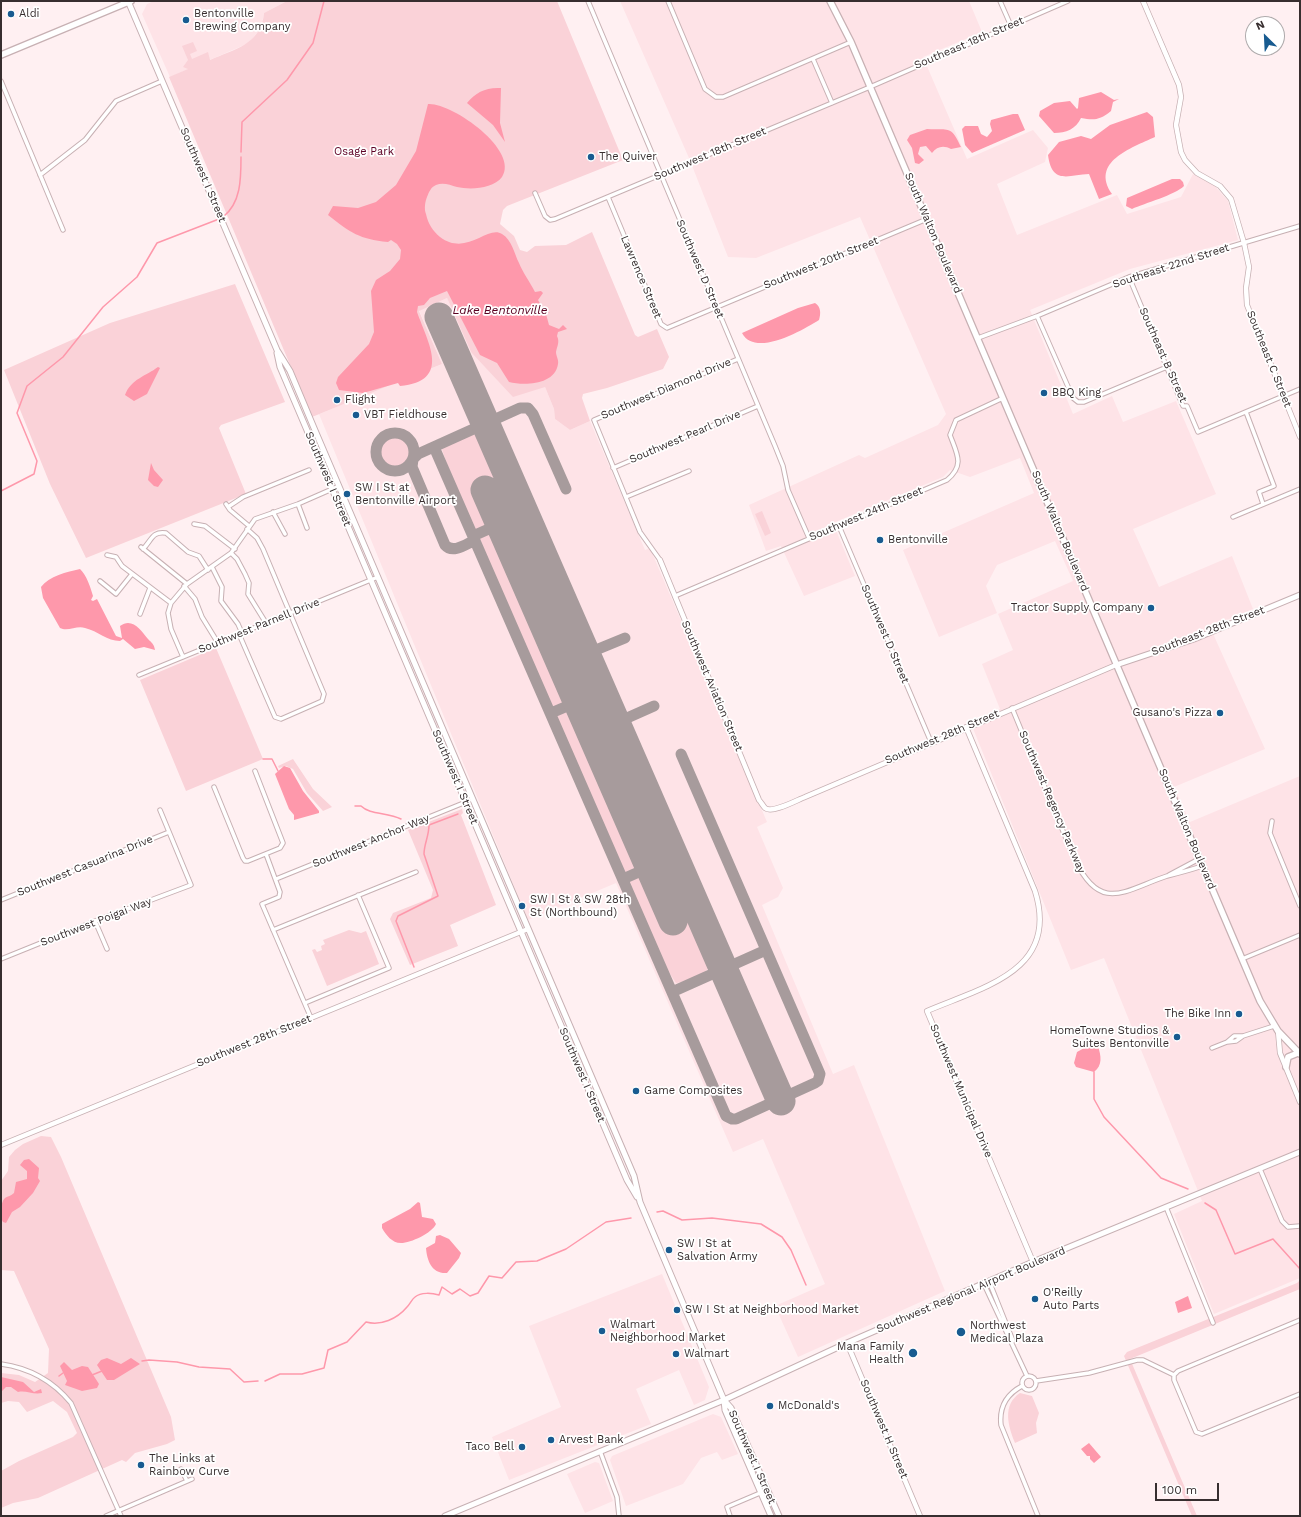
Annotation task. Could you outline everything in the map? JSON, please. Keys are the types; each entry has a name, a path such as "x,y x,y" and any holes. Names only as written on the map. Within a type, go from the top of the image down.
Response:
{"main road":[{"path":"1,55 129,1"},
{"name":"Southwest I Street","path":"129,1 277,350 290,371 634,1176 640,1202"},
{"name":"South Walton Boulevard","path":"830,1 851,42 1260,1001 1274,1026 1299,1054"},
{"name":"Southwest I Street","path":"277,350 280,367 627,1180 640,1202 724,1400 731,1408 779,1516"},
{"name":"Southeast 28th Street","path":"1116,665 1194,639 1300,596"},
{"path":"1286,1067 1288,1057 1299,1054"},
{"name":"Southwest Regional Airport Boulevard","path":"445,1516 724,1400 847,1343 1033,1262 1300,1152"},
{"name":"Southwest I Street","path":"724,1400 724,1410 771,1516"}],"street":[{"name":"Southwest D Street","path":"588,1 783,466 788,490 809,538"},
{"path":"668,1 705,89 710,95 716,97 723,97 851,42"},
{"path":"1000,1 1011,26"},
{"name":"Southeast 18th Street","path":"870,87 1068,1"},
{"name":"Southeast C Street","path":"1143,1 1179,85 1181,97 1176,125 1181,152 1185,160 1197,173 1220,186 1231,199 1244,243 1249,267 1246,288 1247,305 1300,437"},
{"path":"813,59 832,103"},
{"path":"1,81 63,230"},
{"path":"40,175 85,140 116,101 162,81"},
{"name":"Southwest 18th Street","path":"535,193 545,216 550,220 555,219 870,87"},
{"name":"Lawrence Street","path":"608,197 661,324 667,328 716,306"},
{"name":"Southwest 20th Street","path":"716,306 927,219"},
{"name":"Southeast 22nd Street","path":"978,338 1037,316 1129,277 1300,226"},
{"name":"Southeast B Street","path":"1129,277 1183,406 1187,406 1198,432 1246,412"},
{"path":"1037,316 1073,398 1078,402 1084,402 1167,367"},
{"name":"Southwest Diamond Drive","path":"613,468 594,420 738,358"},
{"path":"1263,504 1258,492 1274,486 1246,412 1300,389"},
{"name":"Southwest 24th Street","path":"675,596 948,480 954,474 958,466 958,456 950,435 956,420 1003,398"},
{"name":"Southwest Pearl Drive","path":"613,468 758,406"},
{"path":"613,468 640,532 660,560"},
{"path":"212,567 222,587 221,601 238,624 240,633 272,713 278,719 281,719 319,703 324,694 260,543 227,505 309,470"},
{"path":"626,497 689,471"},
{"path":"183,657 168,614 171,603 186,585 231,553 255,519 298,504 339,486"},
{"path":"1233,517 1300,489"},
{"path":"298,504 307,528"},
{"path":"273,512 285,534"},
{"path":"194,524 205,526 235,549"},
{"name":"Southwest D Street","path":"839,526 931,742"},
{"path":"208,570 199,556 188,552 166,533 159,532 152,535 142,548 186,585 196,599 202,617 218,643"},
{"path":"231,553 237,559 245,574 250,585 248,594 266,623"},
{"path":"107,555 116,557 119,562 132,574 171,603"},
{"name":"Southwest Aviation Street","path":"660,560 760,800 765,808 769,810"},
{"path":"100,582 116,594 132,574"},
{"name":"Southwest Parnell Drive","path":"139,675 378,577"},
{"path":"140,614 150,588"},
{"name":"Southwest 28th Street","path":"769,810 776,809 966,727 1116,665"},
{"name":"Southwest Regency Parkway","path":"1012,708 1072,854 1080,870 1088,881 1100,891 1119,894 1135,890 1168,876 1200,859"},
{"name":"Southwest Municipal Drive","path":"966,727 1035,891 1041,913 1040,926 1038,938 1028,956 1010,975 927,1011 1033,1262"},
{"path":"214,787 242,858 245,861 248,861 266,854 280,848 282,846 282,840 255,771"},
{"name":"Southwest Anchor Way","path":"276,879 466,802"},
{"path":"160,810 169,832"},
{"path":"1272,821 1270,833 1300,906"},
{"name":"Southwest Poigai Way","path":"1,959 95,921 191,885 169,832"},
{"name":"Southwest Casuarina Drive","path":"1,900 169,832"},
{"path":"266,854 280,892 279,897 262,904 311,1018"},
{"name":"Southwest Regency Parkway","path":"1168,876 1184,873 1202,866"},
{"path":"273,930 416,872"},
{"path":"305,1003 389,968 358,895"},
{"path":"95,921 107,949"},
{"name":"Southwest 28th Street","path":"1,1145 528,929"},
{"path":"1242,959 1300,935"},
{"path":"1212,1048 1227,1042 1236,1041 1243,1036 1274,1026"},
{"path":"1278,1031 1280,1053 1300,1102"},
{"path":"1260,1169 1282,1221 1288,1227 1300,1226"},
{"path":"1166,1207 1213,1323"},
{"path":"989,1281 1005,1319 1015,1350"},
{"path":"984,1284 1027,1376"},
{"path":"1300,1320 1178,1370 1174,1375 1174,1380 1196,1432 1202,1434 1300,1394"},
{"name":"Southwest H Street","path":"847,1343 920,1516"},
{"path":"1036,1381 1098,1371 1128,1361 1137,1360 1143,1360 1174,1375"},
{"path":"1,1364 31,1372 52,1384 62,1392 75,1412 121,1516"},
{"path":"1027,1376 1033,1377 1036,1381 1036,1386 1031,1391 1026,1390 1022,1386 1022,1380 1027,1376"},
{"path":"1022,1386 1010,1394 1006,1400 1001,1413 1001,1425 1038,1516"},
{"path":"600,1451 617,1497 619,1516"},
{"path":"181,1469 186,1481"},
{"path":"106,1516 192,1479"},
{"path":"730,1516 727,1507 760,1493"}],"shaded area":[{"path":"154,1 287,1 264,13 261,28 249,43 170,77 142,14 147,4"},
{"path":"620,1 969,1 982,32 923,57 967,159 1033,130 1048,148 1045,162 997,184 1017,235 1117,195 1127,214 1181,197 1193,174 1214,185 1228,201 1238,240 1130,269 1030,310 1073,414 1112,396 1123,422 1176,401 1216,494 1133,529 1159,587 1232,556 1253,609 1210,627 1265,749 1174,787 1190,822 1300,776 1300,1278 1214,1314 1174,1214 1202,1201 1104,958 1071,970 970,721 1000,709 982,664 1013,650 998,614 1073,581 1055,541 997,565 986,586 997,613 939,637 903,550 1034,493 1020,458 970,477 950,470 943,477 833,523 855,576 804,596 781,546 766,551 749,505 859,455 865,458 938,425 946,414 860,217 756,258 728,257 689,158"},
{"path":"447,298 471,352 545,387 554,409 555,419 570,430 590,421 645,550 650,548 767,822 757,827 783,888 778,897 762,905 833,1074 854,1065 945,1291 798,1357 775,1306 825,1284 763,1139 733,1152 616,883 528,920 319,414 442,364 419,310"},
{"path":"662,1274 709,1387 705,1400 694,1405 679,1370 636,1389 651,1424 509,1480 492,1437 561,1407 529,1326"},
{"path":"713,1414 721,1417 738,1454 722,1460 717,1452 701,1458 683,1484 626,1506 610,1460 612,1456"},
{"path":"595,1462 599,1463 613,1501 585,1513 567,1474"}],"green space":[{"name":"Osage Park","path":"287,1 557,1 623,160 507,206 503,210 500,224 514,236 520,250 527,252 535,246 566,245 592,232 635,335 638,337 657,329 669,357 663,369 607,388 583,394 582,398 590,421 570,430 555,419 554,409 545,387 513,397 471,352 447,298 419,311 442,364 312,417 169,77 188,69 183,67 188,60 182,46 193,42 197,51 190,54 192,59 208,52 210,60 228,53 252,39 262,24 264,13"},
{"path":"235,284 285,402 221,425 219,428 246,494 86,558 50,484 4,370 110,323"},
{"path":"471,433 479,436 490,449 712,958 712,965 700,975 686,981 676,983 665,966 450,474 442,449 451,442"},
{"path":"395,436 401,437 408,443 411,452 410,458 404,465 395,468 389,467 382,461 379,452 380,446 386,439"},
{"path":"762,511 771,533 765,536 755,514"},
{"path":"216,648 263,759 186,791 140,680"},
{"path":"293,759 313,789 332,807 323,811 307,793 293,769 286,766 279,768 278,766"},
{"path":"462,809 463,813 461,815 496,905 450,925 458,946 410,965 390,919 393,913 431,898 433,890 408,830"},
{"path":"349,930 361,933 366,931 379,964 327,986 312,950 315,949 317,952 322,950 321,946 325,944 323,940"},
{"path":"41,1136 51,1137 61,1157 171,1417 175,1440 167,1444 135,1453 126,1462 122,1460 38,1498 13,1503 1,1508 1,1471 19,1461 73,1437 77,1433 67,1412 53,1401 27,1412 19,1402 8,1401 1,1403 1,1373 19,1375 35,1382 48,1373 49,1349 14,1271 1,1270 1,1181 8,1171 9,1157 15,1150 23,1144"},
{"path":"1300,1280 1300,1289 1130,1359 1197,1516 1192,1516 1124,1356 1127,1352 1297,1283"},
{"path":"1020,1393 1032,1396 1039,1413 1036,1423 1037,1433 1015,1443 1010,1430 1008,1416 1011,1403"}],"water":[{"path":"501,88 500,123 505,142 493,125 467,103 478,93 486,89"},
{"path":"1101,92 1114,100 1119,99 1113,102 1111,111 1103,117 1096,119 1081,118 1079,122 1070,130 1054,133 1039,116 1040,111 1054,103 1070,101 1077,109 1079,98"},
{"name":"Lake Bentonville","path":"428,104 439,105 466,119 493,142 501,154 505,166 502,177 498,181 481,188 462,188 444,184 436,185 431,188 429,192 425,212 429,224 433,230 440,237 450,242 459,244 476,240 490,233 496,232 502,234 508,240 522,270 535,292 541,291 543,293 538,300 545,312 550,312 546,314 549,325 559,329 563,325 567,329 558,332 556,352 558,364 556,371 545,380 530,384 509,382 497,363 480,355 447,291 430,298 424,305 418,306 417,312 430,348 432,359 431,369 426,377 416,383 400,386 398,383 363,393 339,390 336,383 338,377 369,344 374,332 371,291 376,280 390,271 400,259 401,250 397,244 391,240 388,242 378,241 362,237 349,231 328,215 333,206 358,208 376,202 396,185 416,151"},
{"path":"1147,112 1153,117 1155,137 1125,151 1110,165 1106,173 1107,183 1112,194 1099,199 1089,174 1062,176 1053,171 1048,155 1059,142 1081,136 1091,139 1110,125"},
{"path":"1018,114 1025,130 972,153 965,145 962,129 965,126 978,126 981,134 987,137 992,131 990,124 991,120"},
{"path":"927,129 945,129 952,132 961,147 951,149 941,147 932,153 926,146 920,147 918,154 924,160 919,164 915,163 912,148 907,140 910,135"},
{"path":"1172,179 1180,179 1184,186 1167,196 1132,209 1126,206 1127,198"},
{"path":"815,303 820,310 819,320 802,330 779,340 768,343 757,343 748,340 742,333 798,308"},
{"path":"158,367 160,368 147,394 134,401 125,395 135,381"},
{"path":"151,463 154,470 163,480 158,487 154,486 148,480"},
{"path":"80,569 85,575 93,596 91,600 93,601 97,599 116,636 122,638 120,626 128,623 132,624 136,626 152,643 155,650 144,647 135,649 123,639 120,641 115,641 82,627 66,629 60,628 43,598 41,587 53,577"},
{"path":"284,766 290,768 303,791 319,813 294,820 294,815 289,809 275,774"},
{"path":"1095,1045 1098,1046 1100,1057 1100,1063 1097,1069 1094,1072 1076,1067 1074,1063 1077,1052 1086,1047"},
{"path":"29,1159 39,1168 38,1178 40,1181 33,1193 20,1207 12,1212 6,1223 3,1222 1,1206 3,1200 14,1193 16,1182 27,1179 27,1171 20,1165 24,1160"},
{"path":"418,1202 420,1203 422,1217 433,1219 436,1224 434,1227 421,1237 405,1243 398,1243 392,1240 387,1236 382,1228 382,1224 410,1209"},
{"path":"440,1235 449,1239 461,1253 459,1258 447,1273 442,1273 431,1266 426,1248 435,1243 436,1236"},
{"path":"1188,1296 1192,1308 1178,1313 1175,1302"},
{"path":"107,1358 121,1364 131,1358 140,1364 114,1380 107,1380 97,1365 101,1360"},
{"path":"64,1362 72,1370 82,1366 88,1367 99,1384 97,1388 82,1391 65,1385 67,1381 60,1366"},
{"path":"1,1377 23,1382 34,1392 41,1389 42,1393 18,1392 11,1387 6,1387 1,1392"},
{"path":"1089,1443 1101,1457 1094,1463 1090,1459 1090,1456 1087,1456 1081,1449"}],"waterway":[{"path":"241,152 242,122 287,80 313,43 324,1"},
{"path":"223,217 229,211 237,198 241,174 241,157"},
{"path":"1,491 34,474 37,461 17,413 27,386 63,357 103,307 137,277 157,243 219,219"},
{"path":"263,759 272,759 278,771"},
{"path":"355,806 361,806 369,811 391,815 401,819"},
{"path":"414,967 396,921 398,916 438,896 424,854 429,825 458,814"},
{"path":"1094,1072 1094,1099 1104,1117 1161,1178 1188,1189"},
{"path":"1205,1203 1216,1210 1235,1254 1273,1239 1300,1269"},
{"path":"657,1212 663,1211 682,1220 712,1218 761,1224 782,1237 791,1250 806,1285"},
{"path":"265,1381 280,1374 302,1374 324,1368 328,1350 347,1342 366,1322 377,1323 394,1318 403,1311 417,1295 427,1293 439,1295 442,1287 452,1294 460,1289 470,1296 478,1293 489,1276 502,1278 516,1262 537,1261 566,1249 606,1222 631,1218"},
{"path":"142,1361 177,1362 199,1367 230,1369 244,1382 258,1381"},
{"path":"92,1375 102,1371"},
{"path":"59,1376 63,1373"}],"taxiway":[{"path":"475,540 464,546 452,549 445,545 412,467 413,459 418,454 520,408 528,408 533,414 566,489"},
{"path":"391,433 399,433 409,438 413,445 414,452 413,459 409,466 399,471 391,471 381,466 379,463 376,456 376,448 381,438 384,436 391,433"},
{"path":"434,447 726,1116 736,1119 815,1083 818,1081 820,1074 681,754"},
{"path":"473,536 500,524"},
{"path":"586,654 625,638"},
{"path":"551,713 577,702"},
{"path":"591,734 654,706"},
{"path":"623,879 650,867"},
{"path":"672,992 766,950"}],"runway":[{"path":"439,317 781,1101"},
{"path":"485,490 673,921"}],"place":[{"name":"Aldi","path":"11,14"},
{"name":"Bentonville Brewing Company","path":"186,20"},
{"name":"The Quiver","path":"591,157"},
{"name":"BBQ King","path":"1044,393"},
{"name":"Flight","path":"337,400"},
{"name":"VBT Fieldhouse","path":"356,415"},
{"name":"SW I St at Bentonville Airport","path":"347,494"},
{"name":"Bentonville","path":"880,540"},
{"name":"Tractor Supply Company","path":"1151,608"},
{"name":"Gusano's Pizza","path":"1220,713"},
{"name":"SW I St & SW 28th St (Northbound)","path":"522,906"},
{"name":"The Bike Inn","path":"1239,1014"},
{"name":"HomeTowne Studios & Suites Bentonville","path":"1177,1037"},
{"name":"Game Composites","path":"636,1091"},
{"name":"SW I St at Salvation Army","path":"669,1250"},
{"name":"O'Reilly Auto Parts","path":"1035,1299"},
{"name":"SW I St at Neighborhood Market","path":"677,1310"},
{"name":"Walmart Neighborhood Market","path":"602,1331"},
{"name":"Northwest Medical Plaza","path":"961,1332"},
{"name":"Mana Family Health","path":"913,1353"},
{"name":"Walmart","path":"676,1354"},
{"name":"McDonald's","path":"770,1406"},
{"name":"Arvest Bank","path":"551,1440"},
{"name":"Taco Bell","path":"522,1447"},
{"name":"The Links at Rainbow Curve","path":"141,1465"}]}
